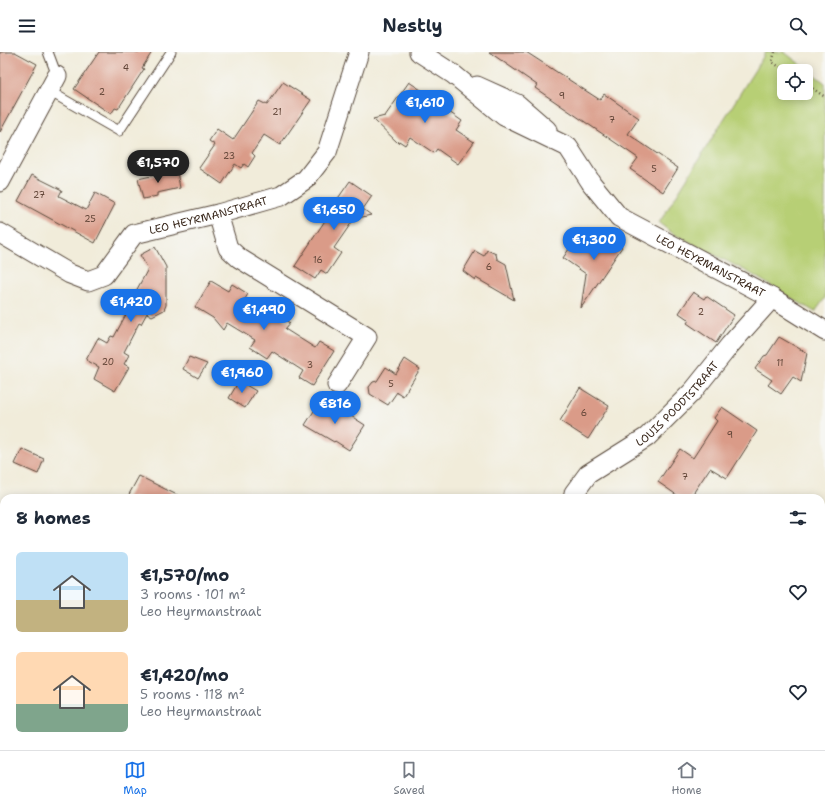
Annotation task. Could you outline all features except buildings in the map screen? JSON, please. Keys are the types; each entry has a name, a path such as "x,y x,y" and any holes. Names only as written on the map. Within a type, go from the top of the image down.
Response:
{"street":[{"name":"LEO HEYRMANSTRAAT","path":"0,233 70,274 88,281 104,275 134,234 218,214 281,196 306,179 327,152 360,52"},
{"name":"LEO HEYRMANSTRAAT","path":"419,52 453,74 504,116 568,147 592,184 620,217 772,298 825,331"},
{"path":"0,182 53,83"},
{"path":"218,214 228,248 239,258 367,337 337,385"},
{"name":"LOUIS POODTSTRAAT","path":"574,494 588,474 647,437 693,391 730,345 772,298"}],"lane":[{"path":"48,52 53,83 119,131 170,52"}],"path":[{"path":"775,52 772,62 777,65"},
{"path":"813,89 825,97"}],"green space":[{"path":"766,52 784,52 800,64 777,64 777,100 813,100 813,74 825,83 825,298 815,312 748,272 672,233 659,223"}]}
